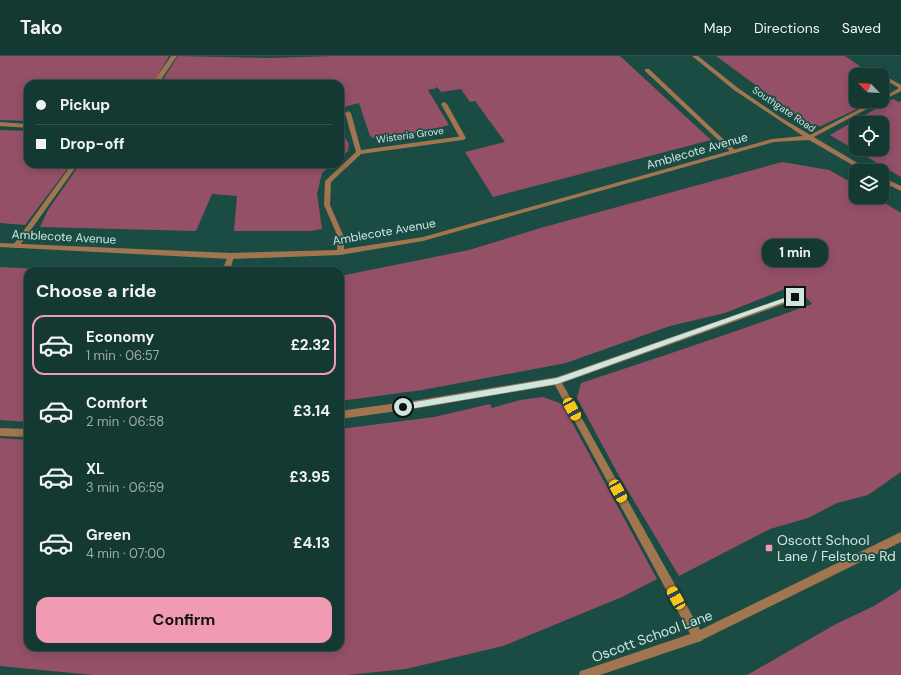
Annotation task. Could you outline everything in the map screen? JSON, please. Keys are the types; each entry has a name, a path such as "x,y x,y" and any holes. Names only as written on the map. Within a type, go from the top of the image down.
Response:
{"street":[{"path":"158,80 174,56"},
{"name":"Southgate Road","path":"695,56 721,78 808,138 855,164"},
{"path":"647,70 734,152"},
{"path":"889,81 901,88 889,96"},
{"name":"Wisteria Grove","path":"359,152 463,138 444,104"},
{"path":"808,138 866,108"},
{"path":"344,166 359,152 348,113"},
{"path":"0,124 24,126"},
{"name":"Amblecote Avenue","path":"0,246 231,256 340,252 423,239 774,140 808,138"},
{"path":"16,246 72,168"},
{"path":"340,252 341,237 327,205 328,181 342,168"},
{"path":"889,183 901,189"},
{"path":"227,267 231,256"},
{"path":"344,414 419,404 557,381 795,297"},
{"path":"557,381 698,637"},
{"path":"0,432 24,433"},
{"name":"Oscott School Lane","path":"584,675 698,637 901,537"}],"shaded area":[{"path":"0,56 169,56 155,80 24,80 24,121 0,120"},
{"path":"178,56 270,58 334,56 620,56 711,140 493,197 465,152 505,142 475,101 470,102 461,89 441,92 435,84 437,88 428,90 449,125 408,136 377,139 370,136 359,103 344,107 344,80 163,80"},
{"path":"716,56 845,56 860,66 857,68 849,68 849,108 859,108 821,126 813,127"},
{"path":"893,99 899,102 901,101 901,177 889,170 889,164 879,164 866,156 889,156 889,116 863,116 877,108 889,108 889,101"},
{"path":"849,124 849,146 830,135"},
{"path":"0,130 24,131 24,168 68,168 25,225 0,223"},
{"path":"344,136 349,144 348,151 344,154"},
{"path":"782,162 829,170 849,181 849,204 886,204 901,213 901,472 868,495 837,503 808,518 770,529 679,576 619,476 577,398 581,383 812,304 795,285 725,313 670,326 566,363 422,390 344,400 344,275 469,250 544,227"},
{"path":"77,168 328,168 322,173 317,194 322,229 311,231 234,231 237,196 212,194 196,231 40,227 48,210"},
{"path":"0,267 24,268 24,422 0,420"},
{"path":"543,397 562,404 657,579 622,597 503,646 406,669 347,675 93,675 0,666 0,438 24,440 24,651 344,651 344,428 434,417 490,404 492,408 520,400"},
{"path":"901,589 901,675 747,675 836,624 874,606"}],"place":[{"name":"Oscott School Lane / Felstone Rd","path":"769,548"}],"route":[{"path":"403,407 557,381 795,297"}]}
